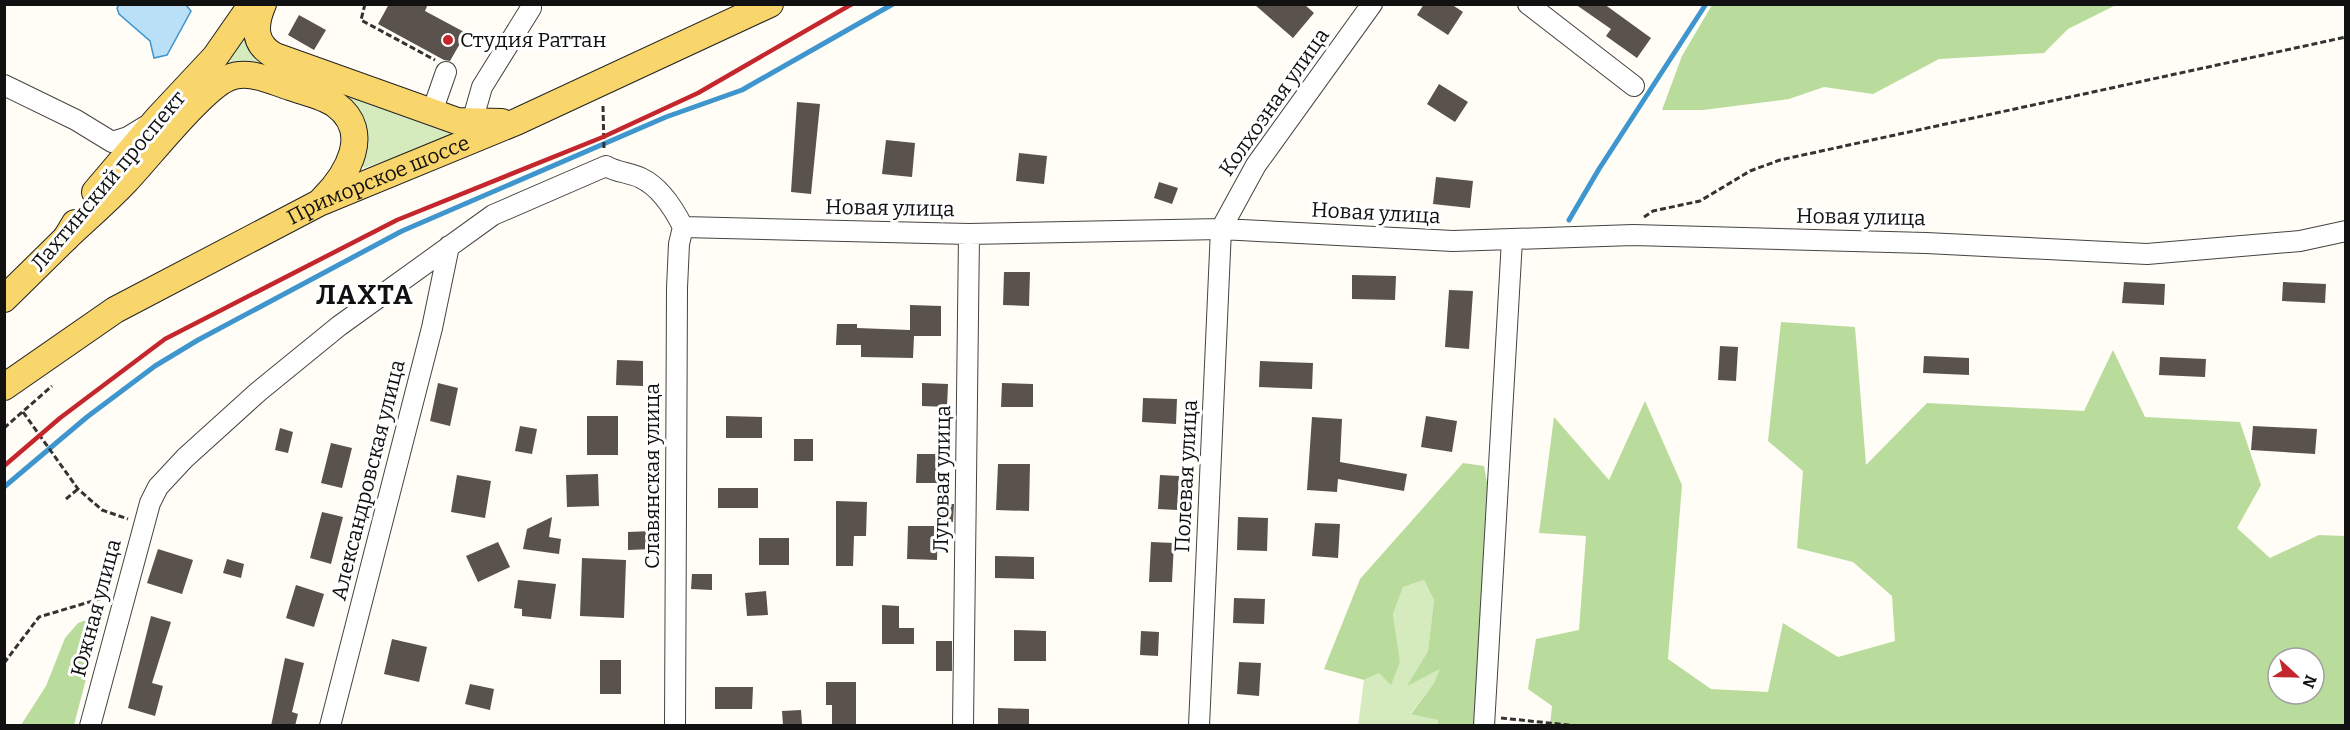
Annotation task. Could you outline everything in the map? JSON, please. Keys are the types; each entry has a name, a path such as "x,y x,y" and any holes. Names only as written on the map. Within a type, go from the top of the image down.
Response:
{"main road":[{"name":"Лахтинский проспект","path":"4,299 66,238 100,184 215,57 252,4"},
{"path":"263,4 256,30 258,42 264,50 432,112 472,123 516,122"},
{"name":"Приморское шоссе","path":"4,387 115,310 319,203 516,122 770,4"},
{"path":"66,238 124,183 217,84 238,75 257,76 312,95 335,104 346,114 354,135 355,148 351,164 335,187 319,203"}],"street":[{"name":"Колхозная улица","path":"1221,229 1256,165 1372,4"},
{"path":"1528,4 1634,86"},
{"path":"472,123 482,87 531,8"},
{"path":"432,112 444,67"},
{"path":"4,85 76,120 112,142 128,137 157,119"},
{"path":"76,120 105,151 107,165 100,184"},
{"path":"449,246 493,214 606,166 619,174 643,178 669,204 683,227"},
{"name":"Новая улица","path":"683,227 969,234 1221,229 1453,241 1634,236 1926,243 2147,254 2300,241 2346,231"},
{"name":"Славянская улица","path":"675,726 677,288 679,244 683,227"},
{"name":"Полевая улица","path":"1198,726 1221,229"},
{"name":"Луговая улица","path":"963,726 969,234"},
{"path":"1484,721 1512,240"},
{"name":"Южная улица","path":"90,726 143,524 158,487 185,458 258,392 339,326 449,246"},
{"name":"Александровская улица","path":"330,726 432,328 449,246"}],"path":[{"path":"365,4 361,20 444,67"},
{"path":"1634,236 1637,222 1653,210 1700,201 1750,171 1780,160 2346,38"},
{"path":"4,428 52,387"},
{"path":"23,412 78,489 102,510 143,524"},
{"path":"66,499 78,489"},
{"path":"4,663 39,617 125,592"},
{"path":"1484,721 1578,726"}],"green space":[{"path":"1712,5 2116,5 2068,29 2044,53 1939,59 1873,94 1824,87 1789,99 1703,110 1662,110 1682,56"},
{"path":"245,35 312,79 225,66"},
{"path":"325,83 457,130 458,135 364,168"},
{"path":"1781,322 1855,327 1866,465 1927,403 2084,411 2113,350 2145,417 2240,422 2261,485 2237,528 2270,558 2319,535 2345,536 2345,725 1550,725 1552,706 1528,689 1536,639 1579,630 1586,536 1539,533 1554,417 1609,480 1645,401 1682,485 1668,659 1711,689 1768,692 1783,623 1838,657 1895,641 1892,596 1853,562 1797,548 1803,471 1768,441"},
{"path":"1463,463 1484,466 1488,488 1475,725 1438,725 1438,720 1411,714 1434,683 1440,669 1407,686 1428,651 1434,600 1424,580 1403,587 1393,614 1400,662 1391,685 1379,673 1364,680 1324,669 1360,579"},
{"path":"1424,580 1434,600 1428,651 1408,685 1441,668 1434,683 1411,713 1438,720 1438,725 1358,726 1364,680 1400,663 1393,614 1403,587"},
{"path":"103,614 74,725 21,725 46,686 65,638 78,623"}],"water":[{"path":"119,5 186,5 191,11 167,55 154,58 150,41 119,14 117,8"}],"building":[{"path":"389,4 428,4 425,11 466,33 450,61 444,60 378,24"},
{"path":"1254,4 1304,4 1314,13 1293,38"},
{"path":"1424,4 1451,4 1463,12 1448,35 1417,15"},
{"path":"1575,4 1604,4 1651,38 1637,58 1606,36 1611,29"},
{"path":"299,15 326,30 314,50 288,35"},
{"path":"1439,84 1468,102 1455,122 1427,104"},
{"path":"797,102 820,104 811,194 791,192"},
{"path":"886,140 915,143 912,177 882,174"},
{"path":"1019,153 1047,156 1044,184 1016,181"},
{"path":"1436,177 1473,181 1470,208 1433,204"},
{"path":"1159,182 1178,188 1172,204 1154,198"},
{"path":"1004,272 1030,272 1029,306 1003,305"},
{"path":"1352,275 1396,276 1395,300 1352,299"},
{"path":"2124,282 2165,284 2164,305 2122,303"},
{"path":"2283,282 2326,284 2325,303 2282,301"},
{"path":"1449,290 1473,291 1469,349 1445,347"},
{"path":"910,305 941,306 941,336 914,336 913,358 861,357 861,345 836,345 837,324 857,324 857,328 910,330"},
{"path":"1720,346 1738,347 1736,381 1718,380"},
{"path":"1924,356 1969,358 1969,375 1923,373"},
{"path":"2160,357 2206,359 2205,377 2159,375"},
{"path":"617,360 643,361 643,386 616,385"},
{"path":"1260,361 1313,363 1312,389 1259,387"},
{"path":"438,383 458,388 450,426 430,421"},
{"path":"922,383 948,384 947,407 922,406"},
{"path":"1002,383 1033,384 1033,407 1001,407"},
{"path":"1143,398 1177,399 1176,424 1142,422"},
{"path":"587,416 618,416 618,455 587,455"},
{"path":"726,416 762,417 762,438 726,438"},
{"path":"1426,416 1457,421 1452,452 1421,447"},
{"path":"1312,417 1342,419 1340,462 1407,474 1404,491 1338,479 1337,492 1307,490"},
{"path":"520,426 537,429 532,454 515,451"},
{"path":"2253,426 2317,429 2315,454 2251,450"},
{"path":"280,428 293,432 288,453 275,450"},
{"path":"794,439 813,439 813,461 794,461"},
{"path":"331,443 352,448 342,488 321,483"},
{"path":"917,454 939,454 939,483 916,483"},
{"path":"998,464 1030,464 1029,511 996,510"},
{"path":"598,474 599,506 567,507 566,475"},
{"path":"457,475 491,481 485,518 451,512"},
{"path":"1160,475 1179,476 1177,510 1158,509"},
{"path":"718,488 758,488 758,508 718,508"},
{"path":"836,501 867,502 866,536 854,536 853,566 836,566"},
{"path":"939,504 954,504 953,522 939,521"},
{"path":"322,512 343,517 331,564 310,558"},
{"path":"552,517 549,537 561,539 559,554 523,549 527,529"},
{"path":"1238,517 1268,518 1267,551 1237,550"},
{"path":"1315,523 1340,524 1338,558 1312,556"},
{"path":"908,526 938,526 937,560 907,559"},
{"path":"652,531 653,549 628,550 628,532"},
{"path":"759,538 789,538 789,565 759,565"},
{"path":"498,542 510,567 478,582 466,556"},
{"path":"1151,542 1174,543 1172,582 1149,582"},
{"path":"158,549 193,560 182,594 147,583"},
{"path":"995,556 1034,557 1034,579 995,578"},
{"path":"582,558 626,560 624,618 580,616"},
{"path":"227,559 244,564 241,578 223,573"},
{"path":"692,574 712,574 712,590 691,589"},
{"path":"518,580 556,584 551,619 522,616 522,609 514,608"},
{"path":"296,585 324,594 314,627 286,618"},
{"path":"766,591 768,615 747,616 745,593"},
{"path":"1234,598 1265,599 1264,624 1233,623"},
{"path":"882,605 899,606 899,628 914,628 914,644 882,644"},
{"path":"151,616 171,622 152,683 163,686 155,716 128,708"},
{"path":"1014,630 1046,631 1046,661 1014,661"},
{"path":"1141,631 1159,632 1158,656 1140,655"},
{"path":"392,639 427,647 419,682 384,674"},
{"path":"936,641 952,641 952,671 936,671"},
{"path":"285,658 304,663 292,712 298,714 295,726 271,726"},
{"path":"600,660 621,660 621,694 600,694"},
{"path":"1239,662 1261,663 1259,696 1237,694"},
{"path":"826,682 856,682 856,726 832,726 832,705 826,705"},
{"path":"470,684 494,689 490,710 465,704"},
{"path":"715,687 753,687 752,709 715,709"},
{"path":"998,708 1029,709 1029,726 998,726"},
{"path":"801,710 802,724 783,725 782,711"}],"waterway":[{"path":"4,487 87,417 155,366 198,340 402,231 666,117 742,90 893,4"},
{"path":"1569,220 1599,169 1706,4"}],"railway":[{"path":"4,466 60,418 165,339 397,220 603,137 698,93 852,4"}],"place":[{"name":"Студия Раттан","path":"448,40"}],"district":[{"name":"ЛАХТА","path":"365,295"}]}
